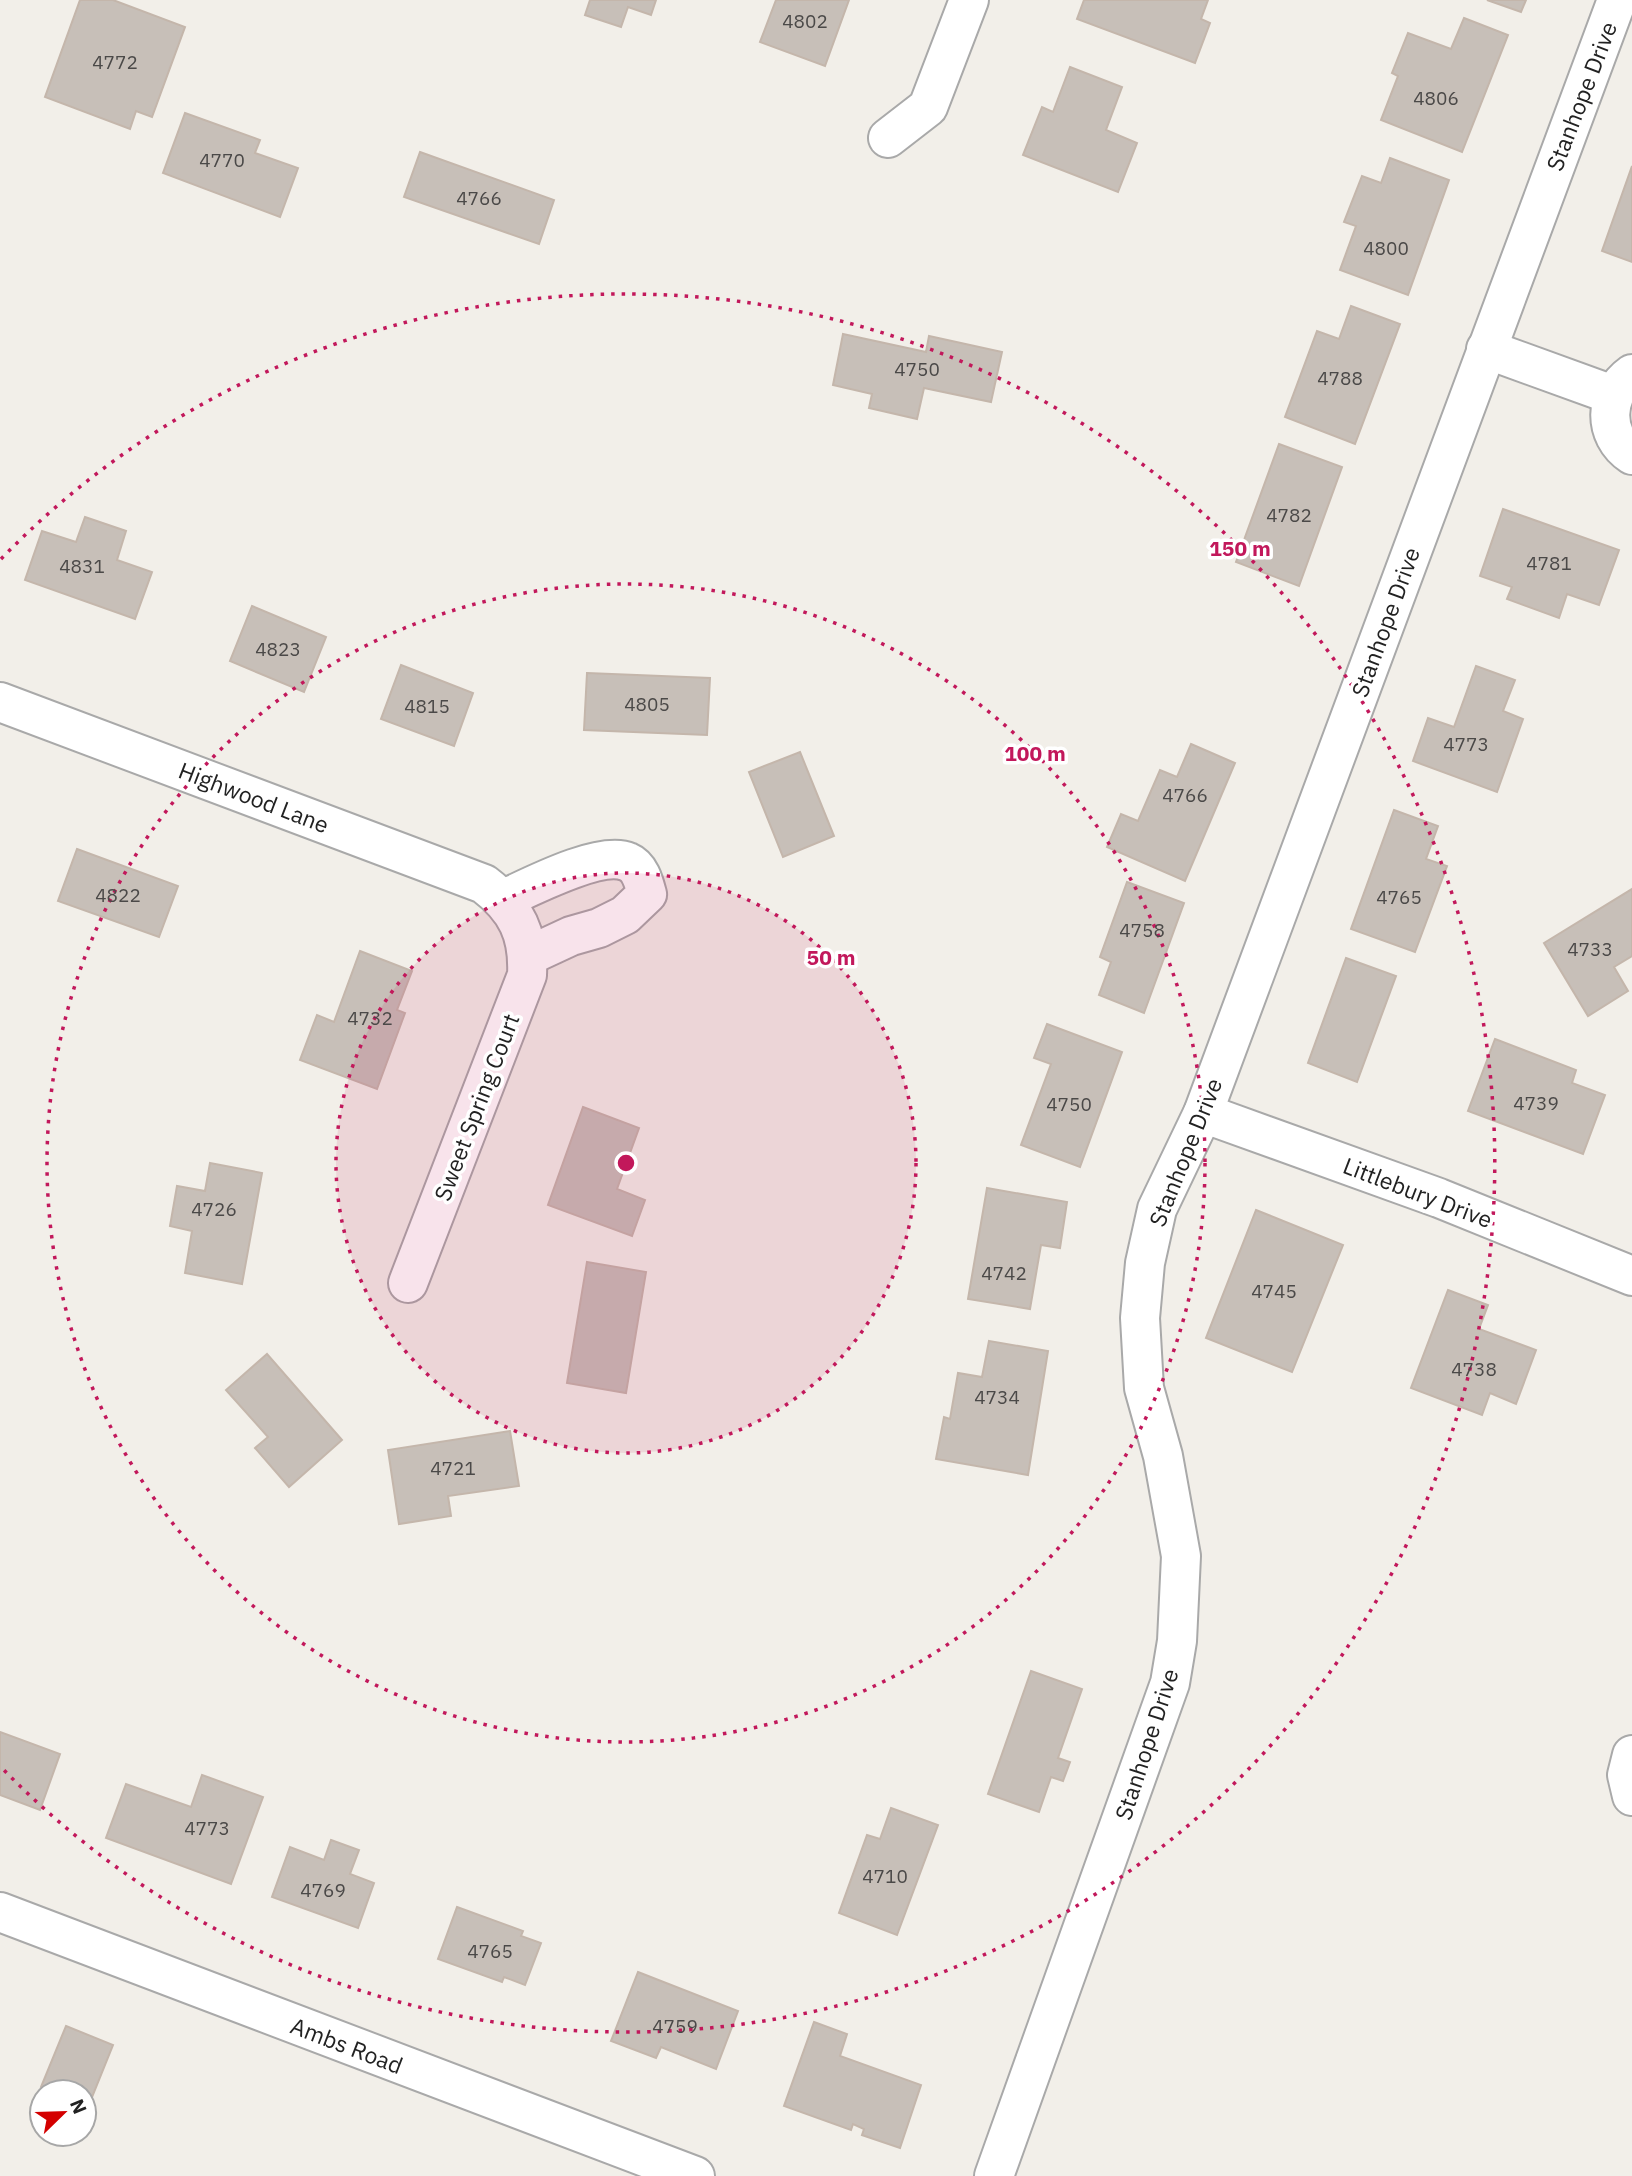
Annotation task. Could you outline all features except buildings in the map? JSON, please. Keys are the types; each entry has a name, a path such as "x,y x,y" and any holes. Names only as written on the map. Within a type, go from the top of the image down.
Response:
{"street":[{"path":"888,138 928,107 969,0"},
{"name":"Stanhope Drive","path":"994,2176 1170,1683 1177,1641 1181,1556 1164,1456 1144,1388 1140,1318 1145,1263 1157,1209 1203,1113 1617,0"},
{"path":"1486,349 1623,385 1609,414 1611,430 1624,450 1632,455"},
{"name":"Highwood Lane","path":"0,702 484,884 518,928"},
{"name":"Sweet Spring Court","path":"408,1283 527,975 518,928"},
{"name":"Littlebury Drive","path":"1203,1113 1439,1198 1632,1276"},
{"path":"1632,1755 1627,1775 1632,1796"},
{"path":"0,1942 17,1919"},
{"name":"Ambs Road","path":"17,1919 682,2174"}]}
